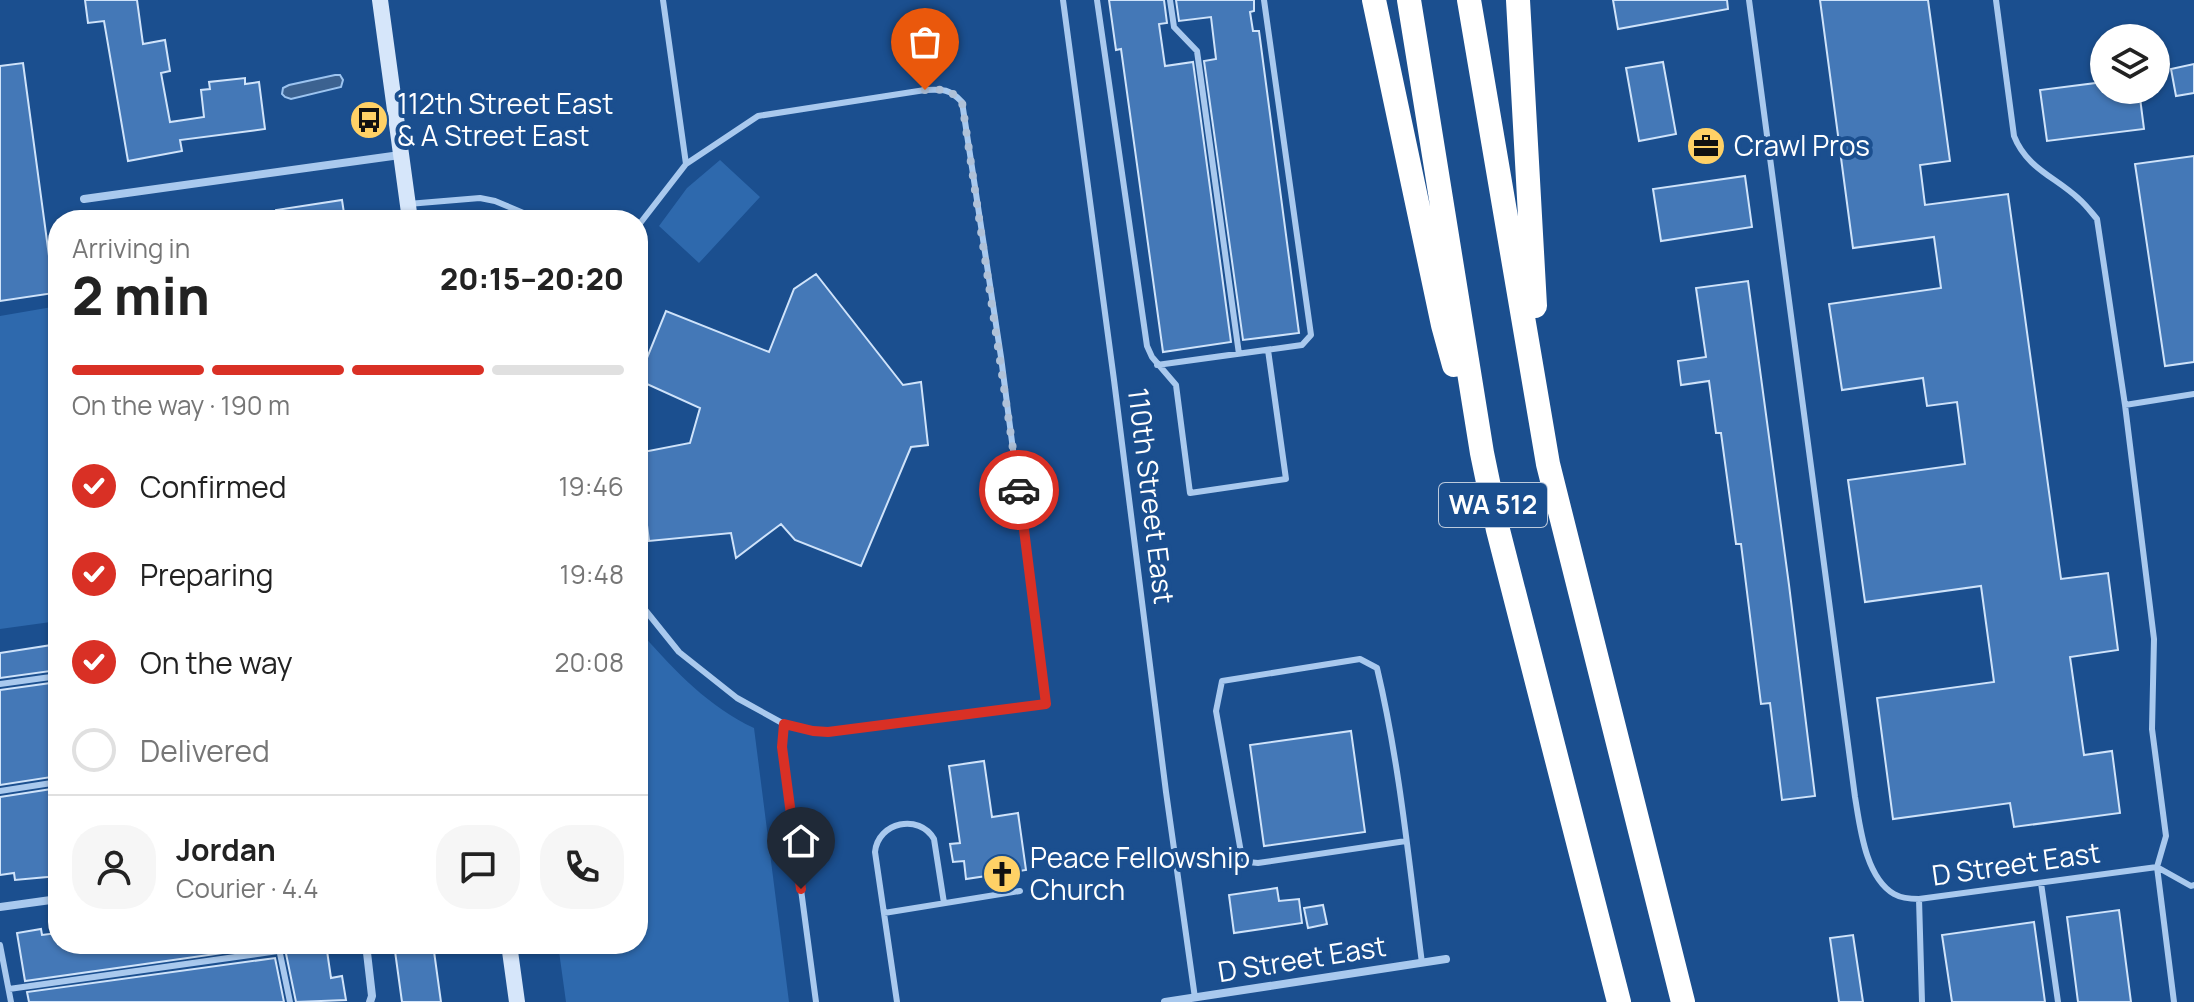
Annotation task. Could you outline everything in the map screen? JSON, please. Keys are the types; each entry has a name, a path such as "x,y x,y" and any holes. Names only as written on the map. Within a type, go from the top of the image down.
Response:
{"highway":[{"path":"1374,0 1443,325 1498,530"},
{"name":"WA 512","path":"1409,0 1482,453 1498,530 1619,1002"},
{"name":"WA 512","path":"1469,0 1548,464 1683,1002"},
{"path":"1518,0 1534,289 1548,464"}],"main road":[{"path":"380,0 409,210"},
{"path":"510,954 517,1002"}],"street":[{"path":"84,199 401,155"},
{"path":"0,907 48,900"},
{"path":"367,954 370,1002"},
{"name":"D Street East","path":"1165,1002 1197,1000 1446,959"}],"lane":[{"path":"663,0 686,164"},
{"name":"110th Street East","path":"1063,0 1166,792 1197,1000"},
{"path":"1097,0 1147,346 1157,365 1176,385 1190,493 1286,479 1268,350"},
{"path":"1170,0 1174,27 1197,51 1239,354"},
{"path":"1157,365 1302,345 1311,335 1264,0"},
{"name":"D Street East","path":"1749,0 1855,797 1865,852 1885,886 1907,899 2157,867"},
{"path":"1996,0 2014,136 2019,148 2042,173 2078,198 2097,219 2125,405 2154,639 2152,729 2166,836 2157,867 2174,1002"},
{"path":"648,213 686,164 758,116 925,90 941,89 954,93 962,102 1012,437 1046,704 828,732 813,731 784,724 737,698 679,652 648,613"},
{"path":"419,210 480,198 516,210"},
{"path":"2125,405 2194,394"},
{"path":"1406,841 1258,863 1242,858 1216,711 1222,681 1360,659 1377,668 1390,725 1406,841 1422,963"},
{"path":"0,684 48,677"},
{"path":"784,724 782,747 816,1002"},
{"path":"0,791 48,784"},
{"path":"897,1002 875,852 876,843 888,828 912,823 929,830 934,839 944,903"},
{"path":"2157,867 2194,885"},
{"path":"2041,883 2058,1002"},
{"path":"884,913 1020,891"},
{"path":"1919,899 1922,1002"},
{"path":"0,945 11,1002"},
{"path":"9,989 239,954"},
{"path":"279,954 290,1002"}],"shaded area":[{"path":"340,75 343,80 341,87 291,99 282,94 283,88 289,85"},
{"path":"720,160 760,197 699,263 659,226 687,188"},
{"path":"48,308 48,622 0,629 0,316"},
{"path":"648,640 708,699 754,728 789,1002 566,1002 559,954 648,954"}],"building":[{"path":"85,0 137,0 143,44 165,40 170,71 161,73 170,122 204,117 201,90 210,89 209,82 245,78 245,84 259,82 265,129 180,140 182,151 128,161 104,21 88,23"},
{"path":"1109,0 1164,0 1167,23 1159,24 1165,66 1193,62 1231,342 1163,352 1121,49 1116,50"},
{"path":"1176,0 1254,0 1254,11 1250,12 1253,31 1259,31 1299,333 1243,340 1204,61 1216,59 1211,17 1179,21"},
{"path":"1613,0 1727,0 1728,9 1618,29"},
{"path":"1820,0 1928,0 1950,161 1920,165 1925,205 2008,194 2061,579 2108,573 2118,650 2070,657 2084,755 2112,751 2120,813 2014,827 2010,803 1893,819 1877,698 1994,682 1981,586 1865,602 1848,480 1965,464 1957,402 1927,406 1923,378 1842,390 1829,304 1941,288 1934,237 1853,248"},
{"path":"1663,62 1676,134 1639,141 1626,68"},
{"path":"23,63 48,248 48,294 0,301 0,66"},
{"path":"2194,64 2194,93 2176,96 2171,69"},
{"path":"2090,84 2090,104 2141,104 2144,129 2047,141 2040,90"},
{"path":"2194,156 2194,362 2165,366 2135,164"},
{"path":"1745,176 1752,227 1661,241 1653,189"},
{"path":"342,200 344,210 276,210"},
{"path":"816,274 903,385 921,382 928,445 911,447 861,566 795,540 781,524 736,558 731,533 649,541 648,451 690,443 700,408 648,385 648,355 666,311 769,352 794,289"},
{"path":"1748,281 1815,796 1782,800 1770,703 1761,704 1741,544 1736,544 1721,433 1716,433 1709,381 1681,385 1678,361 1706,357 1696,288"},
{"path":"48,646 48,671 0,678 0,653"},
{"path":"48,683 48,778 0,785 0,690"},
{"path":"1351,731 1365,832 1264,846 1250,745"},
{"path":"984,761 992,817 1018,813 1026,870 966,879 964,861 953,862 950,844 960,843 949,766"},
{"path":"48,790 48,877 15,880 14,873 0,875 0,797"},
{"path":"1277,888 1279,901 1299,899 1302,923 1234,933 1229,895"},
{"path":"1323,905 1327,924 1308,928 1304,908"},
{"path":"2119,910 2131,1002 2078,1002 2067,917"},
{"path":"2034,922 2045,1002 1952,1002 1942,935"},
{"path":"41,929 42,935 48,934 48,954 216,954 25,981 17,933"},
{"path":"1853,935 1863,1002 1839,1002 1830,938"},
{"path":"286,954 327,954 331,978 342,976 346,1000 296,1002"},
{"path":"395,954 434,954 441,1002 402,1002"},
{"path":"275,958 284,1002 29,1002 27,992"}],"way so far":[{"path":"925,90 941,89 954,93 962,102 1019,490"}],"place":[{"name":"112th Street East & A Street East","path":"369,120"},
{"name":"Crawl Pros","path":"1706,146"},
{"name":"Peace Fellowship Church","path":"1002,874"}],"route":[{"path":"801,889 782,747 784,724 828,732 1046,704 1019,490"}]}
